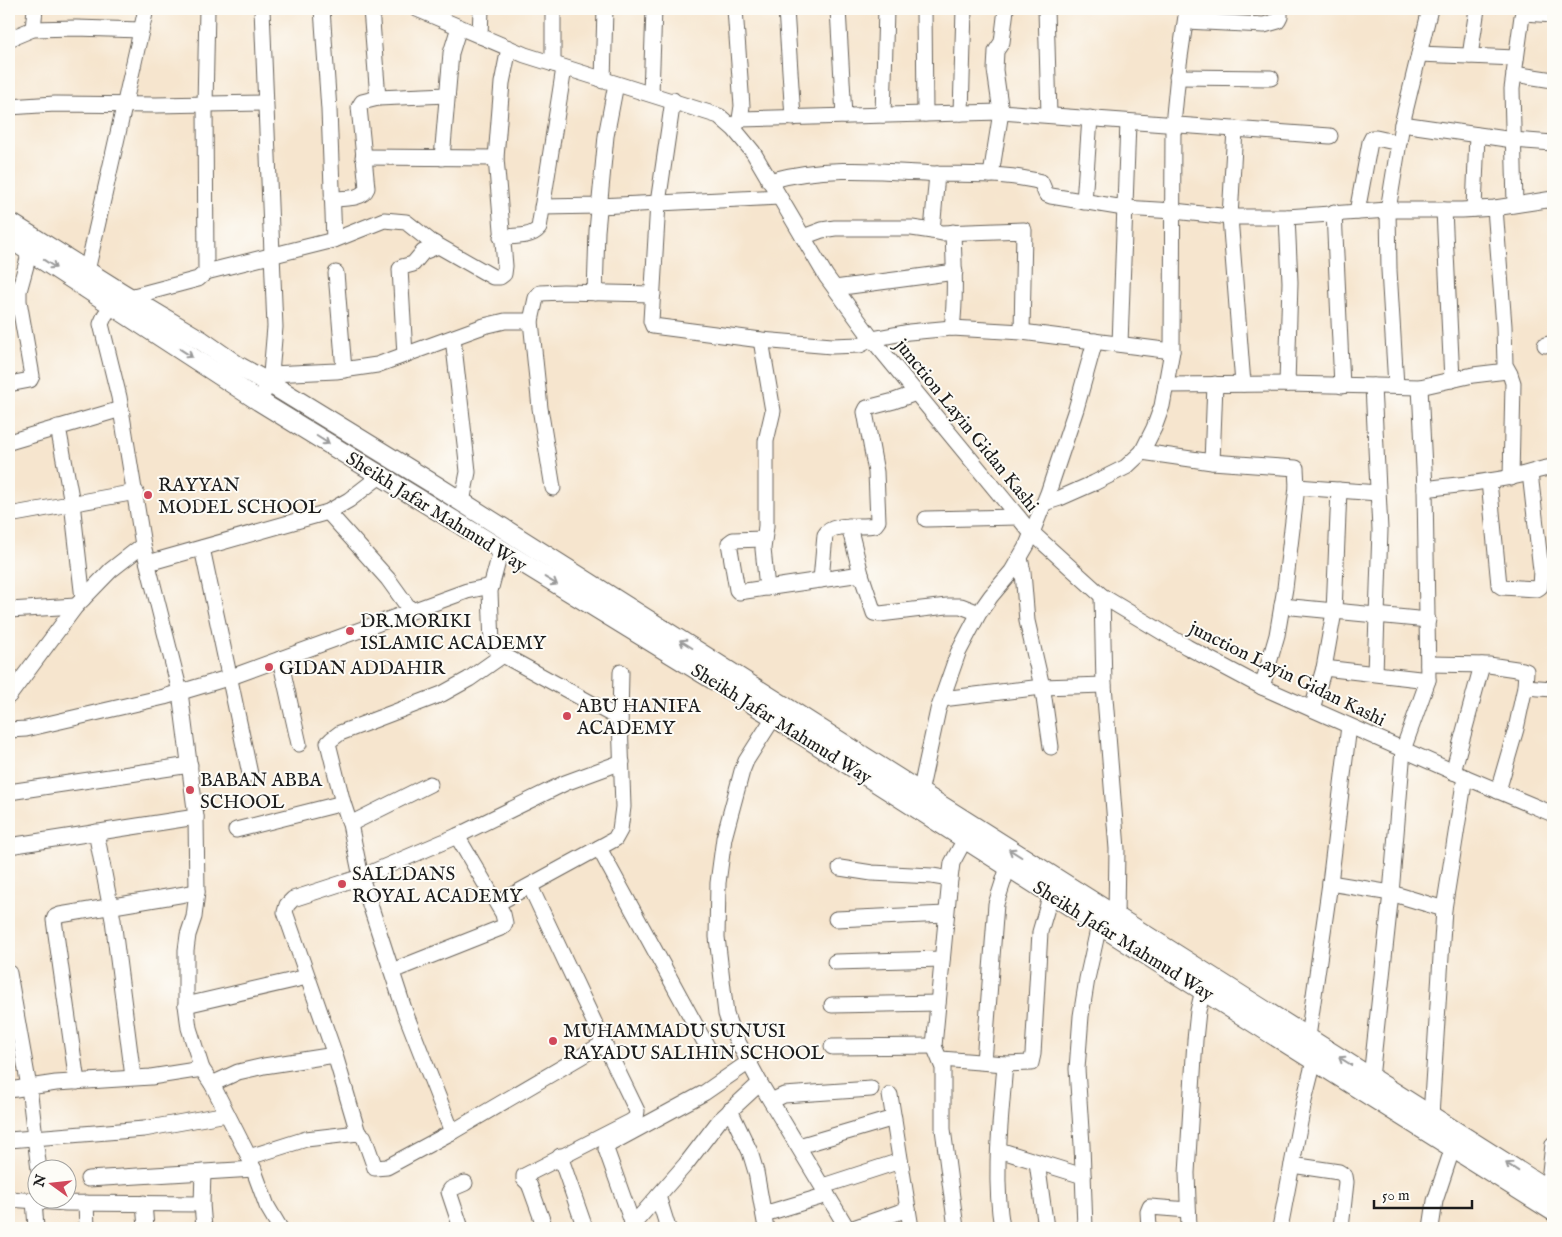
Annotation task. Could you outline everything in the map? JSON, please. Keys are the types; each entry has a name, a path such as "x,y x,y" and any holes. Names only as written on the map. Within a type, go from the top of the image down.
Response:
{"main road":[{"name":"Sheikh Jafar Mahmud Way","path":"9,222 202,340 238,366 270,379 920,793 1108,921 1203,990 1553,1211"},
{"name":"Sheikh Jafar Mahmud Way","path":"9,238 259,401 774,717 1051,894 1108,921 1308,1037 1550,1192"}],"street":[{"path":"33,29 35,9"},
{"path":"87,271 146,9"},
{"path":"206,272 205,105 207,9"},
{"path":"259,401 270,379 275,327 262,9"},
{"path":"322,9 329,110 334,240"},
{"path":"371,9 378,98"},
{"path":"480,36 481,9"},
{"path":"501,237 535,232 539,228 558,66 553,9"},
{"path":"595,293 599,206 610,83 605,9"},
{"path":"651,93 654,9"},
{"path":"735,9 742,106 737,124 792,118 1001,112 1330,136"},
{"path":"786,9 792,118"},
{"path":"838,9 844,116"},
{"path":"883,115 886,9"},
{"path":"924,9 924,114"},
{"path":"961,112 964,9"},
{"path":"991,175 1001,112 995,70 996,51 1002,42 1006,9"},
{"path":"1046,9 1049,115"},
{"path":"1044,503 1060,498 1126,467 1142,452 1159,414 1172,351 1173,125 1177,77 1187,15 1264,25 1278,21 1280,9"},
{"path":"1396,386 1389,270 1388,210 1402,124 1430,9"},
{"path":"1470,56 1477,9"},
{"name":"junction Layin Gidan Kashi","path":"423,10 480,36 558,66 610,83 673,100 720,116 737,124 835,288 872,339 1018,518 1102,596 1186,647 1262,687 1459,775 1553,814"},
{"path":"1516,204 1512,89 1523,14 1553,15"},
{"path":"442,158 450,53 459,26"},
{"path":"9,39 33,29 141,30"},
{"path":"130,297 198,279 206,272 334,240 374,222 384,220 401,221 411,226 438,246 497,278 504,274 505,266 501,237 496,158 502,83 509,48"},
{"path":"1419,54 1516,58"},
{"path":"1514,74 1553,80"},
{"path":"1177,77 1271,78"},
{"path":"332,199 360,196 365,194 367,188 359,107 362,102 378,98 447,95"},
{"path":"673,100 658,204 652,294 651,321 653,326 761,340 841,346 860,345 872,339 909,332 952,328 1022,332 1172,351"},
{"path":"9,107 55,104 205,105 266,103"},
{"path":"1084,202 1090,118"},
{"path":"1120,344 1128,122"},
{"path":"1402,124 1513,140 1553,143"},
{"path":"1235,129 1230,217 1243,384"},
{"path":"1474,209 1477,135"},
{"path":"1356,212 1372,138 1399,143"},
{"path":"363,157 496,158"},
{"path":"769,180 814,172 862,171 991,175 1041,182 1046,194 1084,202 1124,208 1230,217 1287,216 1388,210 1495,208 1553,199"},
{"path":"932,231 937,174"},
{"path":"542,207 658,204 779,197"},
{"path":"1495,208 1505,365 1512,383 1511,478"},
{"path":"1444,210 1452,380"},
{"path":"1334,212 1342,386"},
{"path":"1287,216 1290,282 1287,384"},
{"path":"803,237 822,230 835,228 912,228 942,234 1024,230 1022,332"},
{"path":"952,328 955,272 953,232"},
{"path":"406,355 400,269 413,264 422,252 438,246"},
{"path":"9,384 30,380 32,376 19,300 30,251"},
{"path":"835,288 955,272"},
{"path":"336,273 344,370"},
{"path":"553,488 540,408 532,321 536,298 540,293 652,294"},
{"path":"112,306 105,314 101,324 121,409 136,492 143,545 180,692 196,817 196,892 194,917 188,934 186,950 188,1028 202,1069 227,1114 251,1163 267,1206 280,1228"},
{"path":"270,379 376,365 473,330 504,321 532,321"},
{"path":"453,338 468,472 462,502"},
{"path":"761,340 773,411 766,440 766,526 763,539 767,588"},
{"path":"920,793 927,755 942,699 958,653 979,613 1020,558 1032,532 1044,503 1076,409 1095,341"},
{"path":"1166,385 1287,384 1420,387 1473,375 1507,371"},
{"path":"1212,462 1215,384"},
{"path":"1373,386 1380,530 1375,673"},
{"path":"1371,1078 1404,750 1428,680 1425,489 1420,387"},
{"path":"821,580 825,535 831,529 849,526 871,526 875,525 878,521 876,472 865,412 867,408 894,402 916,393"},
{"path":"9,442 121,409"},
{"path":"58,427 72,503 79,602"},
{"path":"1142,452 1212,462 1293,467 1298,471 1282,606 1277,636 1262,687"},
{"path":"1425,489 1511,478 1539,469 1553,468"},
{"path":"1489,480 1499,585 1502,587 1537,588 1540,587 1542,581 1530,473"},
{"path":"148,563 328,512 349,500 380,476"},
{"path":"1296,487 1378,493"},
{"path":"1312,709 1324,668 1334,612 1339,490"},
{"path":"9,515 136,492"},
{"path":"328,512 388,579 411,611"},
{"path":"926,519 1018,518"},
{"path":"849,526 861,574 874,613 880,614 947,606 961,606 979,613"},
{"path":"763,539 733,540 730,543 737,590 742,592 861,574"},
{"path":"10,694 79,602 111,570 143,545"},
{"path":"202,548 231,677 250,774"},
{"path":"501,550 491,586 492,645 503,655 620,719"},
{"path":"1020,558 1027,621 1042,687 1051,747"},
{"path":"9,730 26,729 180,692 231,677 467,591 491,586"},
{"path":"1085,1228 1077,1069 1081,1016 1086,979 1108,921 1117,849 1104,685 1102,596"},
{"path":"9,610 79,602"},
{"path":"1282,606 1428,620"},
{"path":"452,1132 405,1012 361,877 350,824 328,743 340,733 442,694 469,679 503,655"},
{"path":"280,659 299,744"},
{"path":"1428,664 1482,665 1523,670 1527,674 1516,729 1498,792"},
{"path":"1431,1116 1444,910 1459,775 1482,665"},
{"path":"1324,668 1428,680"},
{"path":"498,904 615,839 620,830 623,807 620,719 621,672"},
{"path":"942,699 1042,687 1104,685"},
{"path":"1525,687 1553,689"},
{"path":"774,717 742,771 724,838 718,883 717,937 726,1014 731,1029 760,1083 847,1228"},
{"path":"1308,1037 1350,726"},
{"path":"604,1043 394,1164 375,1168 364,1137 358,1133 335,1055 285,912 286,905 293,898 361,877 457,836 565,784 622,762"},
{"path":"9,792 190,766"},
{"path":"350,824 430,784"},
{"path":"236,830 343,803"},
{"path":"9,846 196,817"},
{"path":"96,832 110,907 133,1077"},
{"path":"392,971 503,927 505,922 504,914 457,836"},
{"path":"956,1228 943,1129 943,1068 937,1053 938,1003 952,863 965,839"},
{"path":"599,848 709,1050"},
{"path":"984,1062 996,904 1008,866"},
{"path":"840,868 872,874 932,876 950,879"},
{"path":"1330,883 1391,893 1444,910"},
{"path":"530,886 637,1111 636,1118 524,1176 524,1179 529,1184 545,1228"},
{"path":"77,1082 54,920 60,914 196,892"},
{"path":"832,1047 937,1053 1005,1064 1031,1063 1040,932 1051,894"},
{"path":"836,918 946,914"},
{"path":"835,962 942,959"},
{"path":"9,973 29,1088 38,1160"},
{"path":"186,1005 307,977"},
{"path":"1189,1228 1187,1173 1195,1040 1203,990"},
{"path":"832,1005 938,1003"},
{"path":"212,1084 238,1072 335,1055"},
{"path":"1280,1228 1304,1100 1314,1061"},
{"path":"631,1227 606,1149 608,1145 704,1093 749,1062"},
{"path":"1002,1228 998,1193 1005,1064"},
{"path":"9,1090 77,1082 152,1077 202,1069"},
{"path":"631,1227 686,1164 719,1121 760,1083"},
{"path":"772,1101 784,1095 870,1089"},
{"path":"890,1095 911,1228"},
{"path":"730,1110 750,1152 756,1172 765,1221 825,1190 900,1161"},
{"path":"9,1140 144,1128 227,1114"},
{"path":"798,1146 894,1118"},
{"path":"88,1179 203,1172 251,1163 306,1139 358,1133"},
{"path":"1550,1192 1553,1144"},
{"path":"1432,1228 1434,1201 1453,1147"},
{"path":"999,1150 1083,1176"},
{"path":"560,1156 585,1228"},
{"path":"1037,1162 1046,1228"},
{"path":"1292,1165 1338,1172 1345,1176 1341,1228"},
{"path":"203,1172 202,1204 204,1228"},
{"path":"461,1228 449,1192 451,1189 465,1183"},
{"path":"658,1196 668,1228"},
{"path":"9,1199 28,1200"},
{"path":"78,1202 202,1204"},
{"path":"86,1203 87,1228"},
{"path":"144,1203 146,1228"},
{"path":"1149,1228 1148,1212 1150,1207 1188,1210"},
{"path":"36,1228 39,1210"},
{"path":"853,1228 908,1210"}],"place":[{"name":"RAYYAN MODEL SCHOOL","path":"148,495"},
{"name":"DR.MORIKI ISLAMIC ACADEMY","path":"350,631"},
{"name":"GIDAN ADDAHIR","path":"269,667"},
{"name":"ABU HANIFA ACADEMY","path":"567,716"},
{"name":"BABAN ABBA SCHOOL","path":"190,790"},
{"name":"SALLDANS ROYAL ACADEMY","path":"342,884"},
{"name":"MUHAMMADU SUNUSI RAYADU SALIHIN SCHOOL","path":"553,1041"}]}
